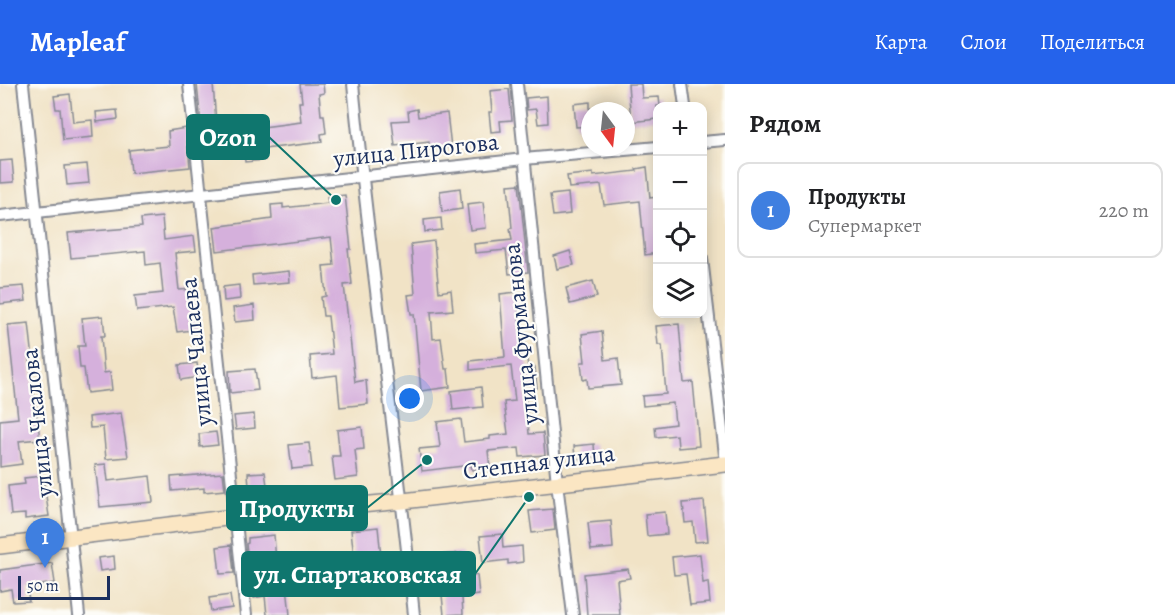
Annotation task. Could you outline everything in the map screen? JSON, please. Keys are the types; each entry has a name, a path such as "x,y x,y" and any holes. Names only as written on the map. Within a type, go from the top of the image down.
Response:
{"main road":[{"name":"Степная улица","path":"0,546 234,517 403,501 725,464"}],"street":[{"name":"улица Чкалова","path":"23,84 79,615"},
{"name":"улица Чапаева","path":"189,84 246,615"},
{"path":"353,84 362,176 403,501 414,615"},
{"name":"улица Фурманова","path":"517,84 557,483 573,615"},
{"path":"682,84 684,102"},
{"path":"707,142 725,140"},
{"name":"улица Пирогова","path":"0,216 201,196 362,176 653,147"},
{"path":"703,264 725,455"}],"building":[{"path":"197,84 213,84 216,122 201,124"},
{"path":"300,84 323,84 324,93 319,94 326,133 321,134 322,142 264,149 265,160 245,162 244,151 211,155 209,134 301,122"},
{"path":"628,84 641,84 642,98 659,97 660,102 653,102 653,119 635,122 635,102 629,102"},
{"path":"509,89 512,120 500,121 501,131 491,132 490,91"},
{"path":"70,94 73,122 92,120 93,137 63,140 60,109 56,109 54,96"},
{"path":"547,96 548,123 538,124 536,109 527,110 526,98"},
{"path":"581,103 581,127 576,127 574,104"},
{"path":"417,109 418,117 447,113 451,147 429,149 429,142 395,146 392,121 409,120 408,111"},
{"path":"117,110 118,119 97,122 96,112"},
{"path":"186,128 190,167 131,173 129,150 169,146 168,131"},
{"path":"12,160 14,182 0,183 0,161"},
{"path":"87,164 89,183 67,185 65,166"},
{"path":"647,167 650,198 653,198 653,254 645,255 640,201 604,205 601,185 569,188 567,176 593,173 593,176 637,171 636,169"},
{"path":"519,184 528,272 509,274 506,250 475,253 474,244 512,240 508,185"},
{"path":"460,188 462,209 442,212 440,191"},
{"path":"568,193 570,214 553,216 550,195"},
{"path":"345,195 352,284 344,285 355,382 366,380 368,404 340,407 337,375 312,378 310,356 332,354 328,316 323,316 321,297 326,296 323,266 334,265 331,237 217,251 214,227 272,219 271,205 283,204 283,208 328,203 327,197"},
{"path":"483,202 486,228 470,230 467,204"},
{"path":"162,217 164,240 194,236 196,251 175,253 179,290 194,289 200,329 177,332 173,307 137,311 135,296 163,293 160,263 146,265 145,251 71,258 68,233 142,227 141,219"},
{"path":"441,218 442,230 425,232 424,220"},
{"path":"434,241 439,292 451,290 453,310 431,312 433,339 441,338 450,387 421,391 414,314 411,314 408,295 415,294 411,244"},
{"path":"570,251 574,265 557,269 554,256"},
{"path":"289,271 290,282 253,285 252,275"},
{"path":"593,281 597,297 570,304 566,288"},
{"path":"239,285 240,299 224,301 223,287"},
{"path":"24,286 26,301 0,304 0,288"},
{"path":"517,292 521,338 525,338 528,368 535,367 537,388 525,389 529,434 543,433 545,455 520,457 519,448 488,451 490,468 472,470 471,465 422,471 419,449 440,447 437,422 461,419 464,442 508,434 504,402 515,401 511,366 470,370 470,361 505,357 500,294"},
{"path":"254,305 255,320 235,322 233,308"},
{"path":"103,316 105,336 101,336 104,373 110,372 112,390 87,393 84,368 80,368 78,346 85,346 82,318"},
{"path":"29,323 33,359 30,359 40,439 19,441 22,464 0,467 0,420 18,418 8,325"},
{"path":"679,324 684,383 693,382 699,446 678,448 677,435 656,437 655,427 675,424 673,403 643,406 642,396 666,394 662,345 658,345 656,326"},
{"path":"602,331 605,360 618,358 621,385 588,388 587,379 583,380 581,362 585,362 582,334"},
{"path":"197,363 199,377 181,380 179,365"},
{"path":"255,369 258,390 230,393 229,371"},
{"path":"481,387 483,407 453,410 451,391"},
{"path":"121,413 128,457 106,459 103,427 90,428 89,417"},
{"path":"254,414 255,428 236,430 234,416"},
{"path":"362,427 364,449 355,450 358,477 335,480 332,456 340,456 337,430"},
{"path":"216,432 218,445 200,447 199,434"},
{"path":"309,443 312,467 292,469 289,445"},
{"path":"594,444 595,457 575,459 574,446"},
{"path":"106,464 108,481 150,476 153,502 100,507 95,465"},
{"path":"265,472 267,485 249,487 248,473"},
{"path":"223,473 225,490 204,492 204,488 172,491 171,477"},
{"path":"43,476 49,516 25,519 25,514 11,515 8,486 25,484 24,478"},
{"path":"704,501 708,541 695,542 693,522 685,523 683,503"},
{"path":"553,509 555,530 532,533 529,511"},
{"path":"665,512 667,534 647,536 645,514"},
{"path":"611,521 613,548 591,550 588,523"},
{"path":"378,527 381,556 377,556 379,573 365,575 364,557 354,558 351,530"},
{"path":"502,534 503,548 522,546 523,562 508,564 508,560 483,563 480,536"},
{"path":"274,535 278,588 287,587 290,615 267,615 265,596 254,598 246,544 248,538"},
{"path":"231,545 234,573 220,574 217,547"},
{"path":"462,553 465,576 477,575 479,595 462,597 463,614 444,615 438,555"},
{"path":"700,554 703,583 708,582 710,603 690,605 686,574 674,575 672,557"},
{"path":"114,556 115,569 100,571 98,558"},
{"path":"52,563 55,583 27,587 29,601 13,602 11,589 0,591 0,570"},
{"path":"628,569 630,578 617,580 620,615 587,615 584,574"},
{"path":"230,595 232,608 211,611 209,598"}],"place":[{"name":"Ozon","path":"336,200"},
{"name":"Продукты","path":"427,460"},
{"name":"ул. Спартаковская","path":"529,497"},
{"name":"Продукты","path":"45,568"}]}
